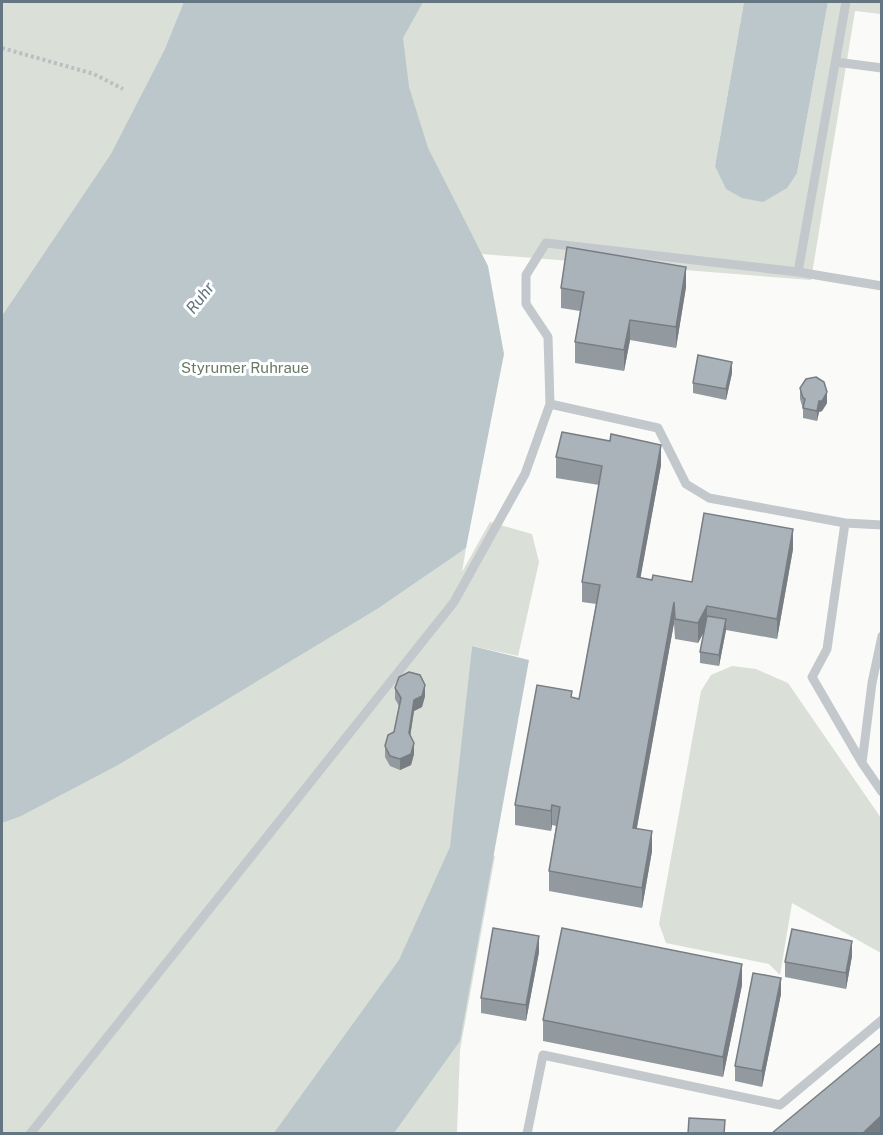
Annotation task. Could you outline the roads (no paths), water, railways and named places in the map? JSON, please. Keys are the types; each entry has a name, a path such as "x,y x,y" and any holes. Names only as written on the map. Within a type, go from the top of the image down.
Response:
{"lane":[{"path":"798,272 846,2"},
{"path":"836,62 882,68"},
{"path":"30,1134 454,602 525,474 550,404 548,337 526,304 526,275 546,243 798,272 882,286"},
{"path":"550,404 658,428 686,484 709,498 845,523 882,525"},
{"path":"845,523 827,649 813,677 862,763 882,792"},
{"path":"862,763 872,683 882,636"},
{"path":"527,1134 543,1055 780,1105 882,1020"}],"water":[{"name":"Styrumer Ruhraue","path":"184,2 423,2 403,38 409,87 428,148 488,266 504,354 466,548 377,609 118,765 21,816 2,823 2,316 111,154 165,49"},
{"path":"744,2 828,2 797,173 787,188 763,202 742,198 726,189 715,166"},
{"path":"472,646 529,660 460,1041 394,1133 274,1133 399,960 450,847"}],"water label":[{"name":"Ruhr","path":"200,298"}]}
